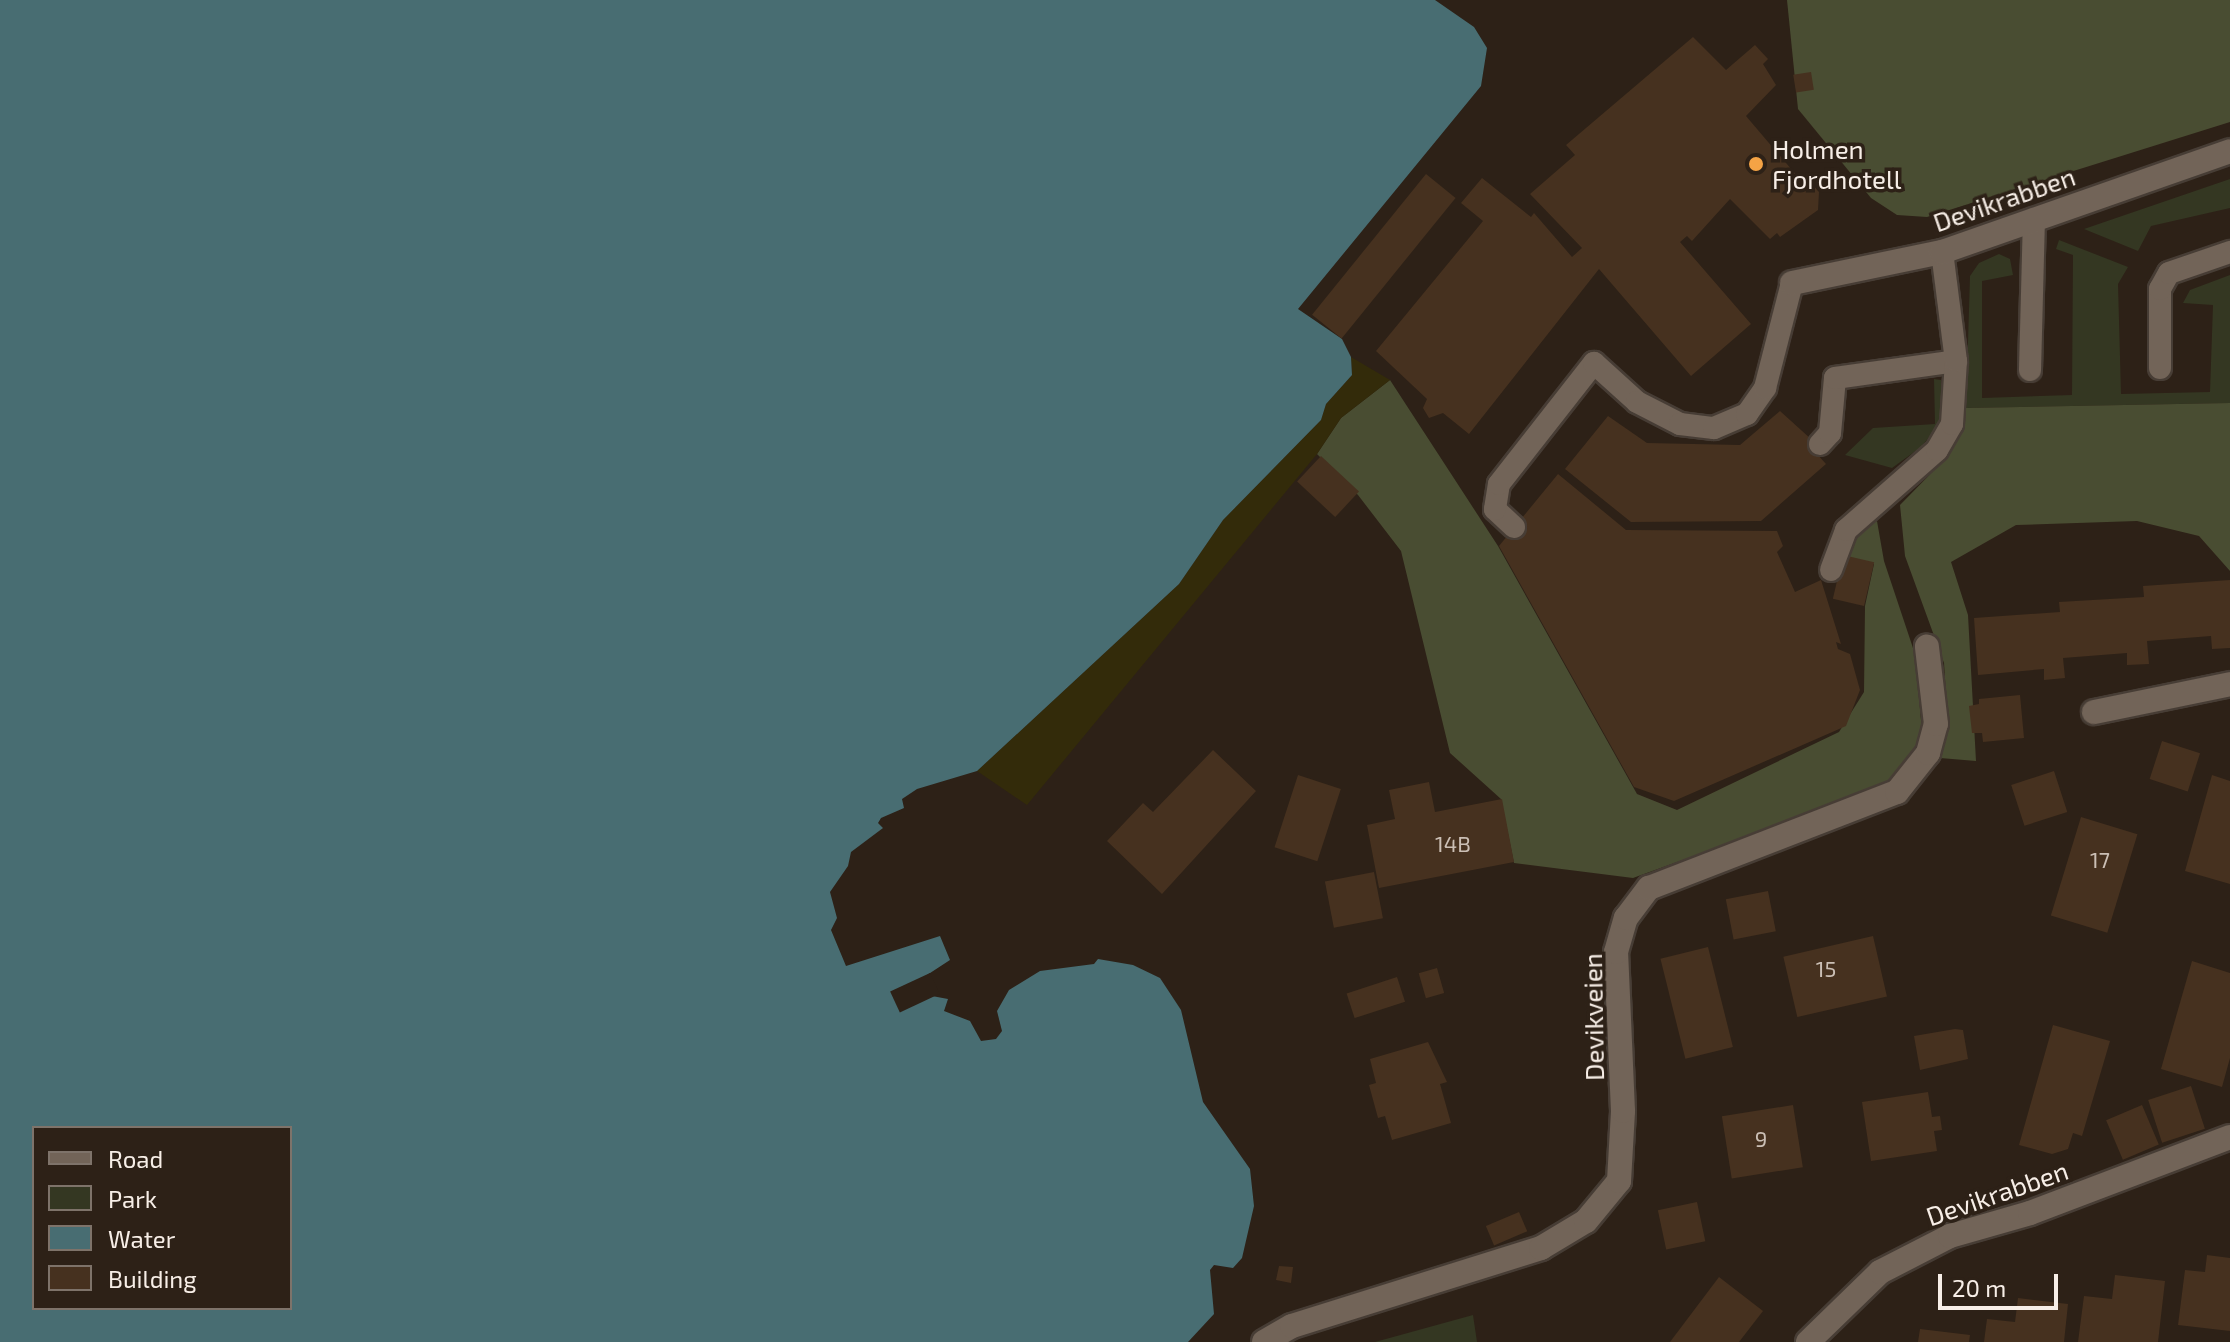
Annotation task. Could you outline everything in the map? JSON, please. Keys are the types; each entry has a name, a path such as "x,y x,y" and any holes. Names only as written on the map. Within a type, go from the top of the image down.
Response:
{"street":[{"name":"Devikrabben","path":"1792,283 1942,252 2230,151"},
{"name":"Devikveien","path":"1264,1342 1292,1326 1541,1248 1586,1221 1619,1181 1623,1111 1616,952 1626,918 1649,888 1897,792 1928,753 1936,724 1927,647"},
{"path":"2094,712 2230,684"},
{"name":"Devikrabben","path":"1808,1342 1880,1272 1950,1236 2030,1213 2230,1137"}],"lane":[{"path":"2030,370 2034,219"},
{"path":"1831,570 1846,530 1937,450 1952,424 1956,361 1942,252"},
{"path":"2160,368 2160,289 2169,273 2230,252"},
{"path":"1514,527 1495,509 1499,484 1594,363 1637,402 1680,424 1714,428 1747,414 1765,388 1792,283"},
{"path":"1820,444 1830,433 1835,378 1956,361"}],"green space":[{"path":"1787,0 2230,0 2230,122 1927,217 1897,215 1871,198 1798,109"},
{"path":"2230,179 2230,208 2151,226 2138,251 2084,229"},
{"path":"2059,240 2128,267 2118,284 2121,394 2210,392 2213,305 2183,303 2190,290 2230,275 2230,403 1966,408 1970,276 1979,263 1999,254 2010,259 2013,275 1982,281 1982,398 2072,395 2073,255 2056,249"},
{"path":"1934,379 1941,380 1942,421 1921,447 1892,468 1845,455 1873,428 1935,424"},
{"path":"1390,380 1498,546 1637,794 1677,810 1839,732 1864,692 1865,606 1874,564 1845,556 1860,531 1877,521 1884,561 1915,654 1922,731 1911,761 1882,788 1633,878 1514,863 1501,799 1450,753 1401,551 1358,495 1317,454 1341,418"},
{"path":"2230,403 2230,571 2199,536 2137,521 2016,525 1951,562 1968,615 1976,761 1940,758 1948,727 1944,663 1905,556 1900,505 1945,459 1966,408"},
{"path":"1473,1315 1477,1342 1375,1342"}],"sand":[{"path":"1351,357 1390,380 1341,418 1317,454 1027,805 977,771 1179,584 1223,520 1321,420 1326,404 1352,375"}],"water":[{"path":"0,0 1435,0 1474,27 1487,48 1481,86 1298,309 1342,339 1351,357 1352,375 1326,404 1321,420 1223,520 1179,584 977,771 917,789 902,799 904,808 881,818 878,823 883,828 851,852 848,866 830,892 837,918 831,930 846,966 940,936 950,960 927,975 932,996 948,999 944,1011 970,1021 981,1041 996,1039 1002,1031 997,1011 1009,990 1040,971 1094,964 1098,959 1133,965 1160,978 1181,1010 1203,1102 1250,1169 1254,1206 1242,1258 1233,1268 1214,1265 1210,1270 1214,1314 1188,1342 0,1342"}],"pier":[{"path":"930,973 940,994 900,1012 890,992"}],"building":[{"path":"1693,37 1726,70 1755,45 1768,59 1763,64 1776,85 1746,116 1798,177 1802,173 1819,192 1818,210 1780,237 1777,233 1770,239 1730,199 1692,241 1687,236 1680,242 1751,324 1691,376 1599,269 1469,434 1443,413 1429,418 1423,408 1427,399 1376,351 1483,221 1461,203 1482,178 1531,217 1534,213 1572,257 1582,248 1530,194 1575,155 1566,145"},
{"path":"1811,72 1814,90 1796,93 1793,75"},
{"path":"1426,174 1456,198 1342,339 1312,315"},
{"path":"1780,411 1822,449 1817,454 1826,464 1761,521 1631,522 1565,469 1608,416 1647,443 1740,445"},
{"path":"1321,456 1359,491 1335,517 1297,482"},
{"path":"1558,474 1626,530 1777,531 1783,546 1777,552 1795,592 1821,580 1841,644 1836,642 1838,649 1850,654 1860,690 1846,726 1674,801 1634,787 1499,546"},
{"path":"1843,555 1874,562 1864,606 1833,599"},
{"path":"2230,580 2230,648 2212,649 2211,636 2147,641 2149,664 2127,665 2127,653 2063,658 2065,678 2044,680 2044,669 1978,675 1974,618 2060,612 2059,602 2144,597 2143,586"},
{"path":"2020,695 2024,738 1983,742 1982,733 1972,733 1969,706 1979,704 1979,699"},
{"path":"2162,741 2200,753 2188,791 2150,779"},
{"path":"1213,750 1256,791 1162,894 1107,841 1143,803 1153,812"},
{"path":"2054,771 2067,812 2024,826 2011,785"},
{"path":"1298,775 1341,789 1317,861 1275,847"},
{"path":"2212,775 2230,781 2230,884 2185,871"},
{"path":"1429,782 1435,812 1502,799 1514,862 1379,888 1367,825 1395,819 1389,790"},
{"path":"2081,817 2137,834 2107,933 2051,915"},
{"path":"1374,872 1383,918 1334,928 1325,882"},
{"path":"1768,891 1776,931 1734,939 1726,899"},
{"path":"1873,936 1887,996 1797,1017 1783,957"},
{"path":"1708,947 1733,1047 1685,1059 1660,959"},
{"path":"2192,961 2230,973 2230,1058 2222,1087 2161,1069"},
{"path":"1437,968 1444,993 1426,998 1419,973"},
{"path":"1397,977 1405,1002 1355,1018 1347,993"},
{"path":"2053,1025 2110,1041 2082,1136 2073,1133 2068,1149 2052,1154 2019,1145"},
{"path":"1963,1030 1968,1059 1920,1070 1914,1036"},
{"path":"1428,1042 1447,1082 1440,1084 1451,1123 1392,1140 1385,1116 1378,1118 1369,1085 1376,1083 1370,1059"},
{"path":"2191,1086 2205,1129 2162,1143 2148,1100"},
{"path":"1928,1092 1932,1117 1940,1116 1942,1130 1934,1131 1937,1151 1871,1161 1862,1102"},
{"path":"1793,1105 1803,1167 1732,1178 1722,1116"},
{"path":"2142,1105 2159,1145 2123,1160 2106,1120"},
{"path":"1697,1202 1705,1241 1666,1249 1658,1210"},
{"path":"1519,1212 1527,1231 1494,1245 1486,1226"},
{"path":"2207,1255 2230,1258 2230,1331 2178,1325 2185,1270 2205,1272"},
{"path":"1279,1266 1293,1267 1291,1283 1276,1280"},
{"path":"2115,1275 2165,1281 2158,1342 2078,1342 2084,1296 2112,1299"},
{"path":"1719,1277 1763,1311 1739,1342 1670,1342"},
{"path":"2018,1298 2068,1304 2064,1342 1984,1342 1987,1319 2015,1322"},
{"path":"1920,1329 1970,1335 1969,1342 1918,1342"}],"place":[{"name":"Holmen Fjordhotell","path":"1756,164"}]}
